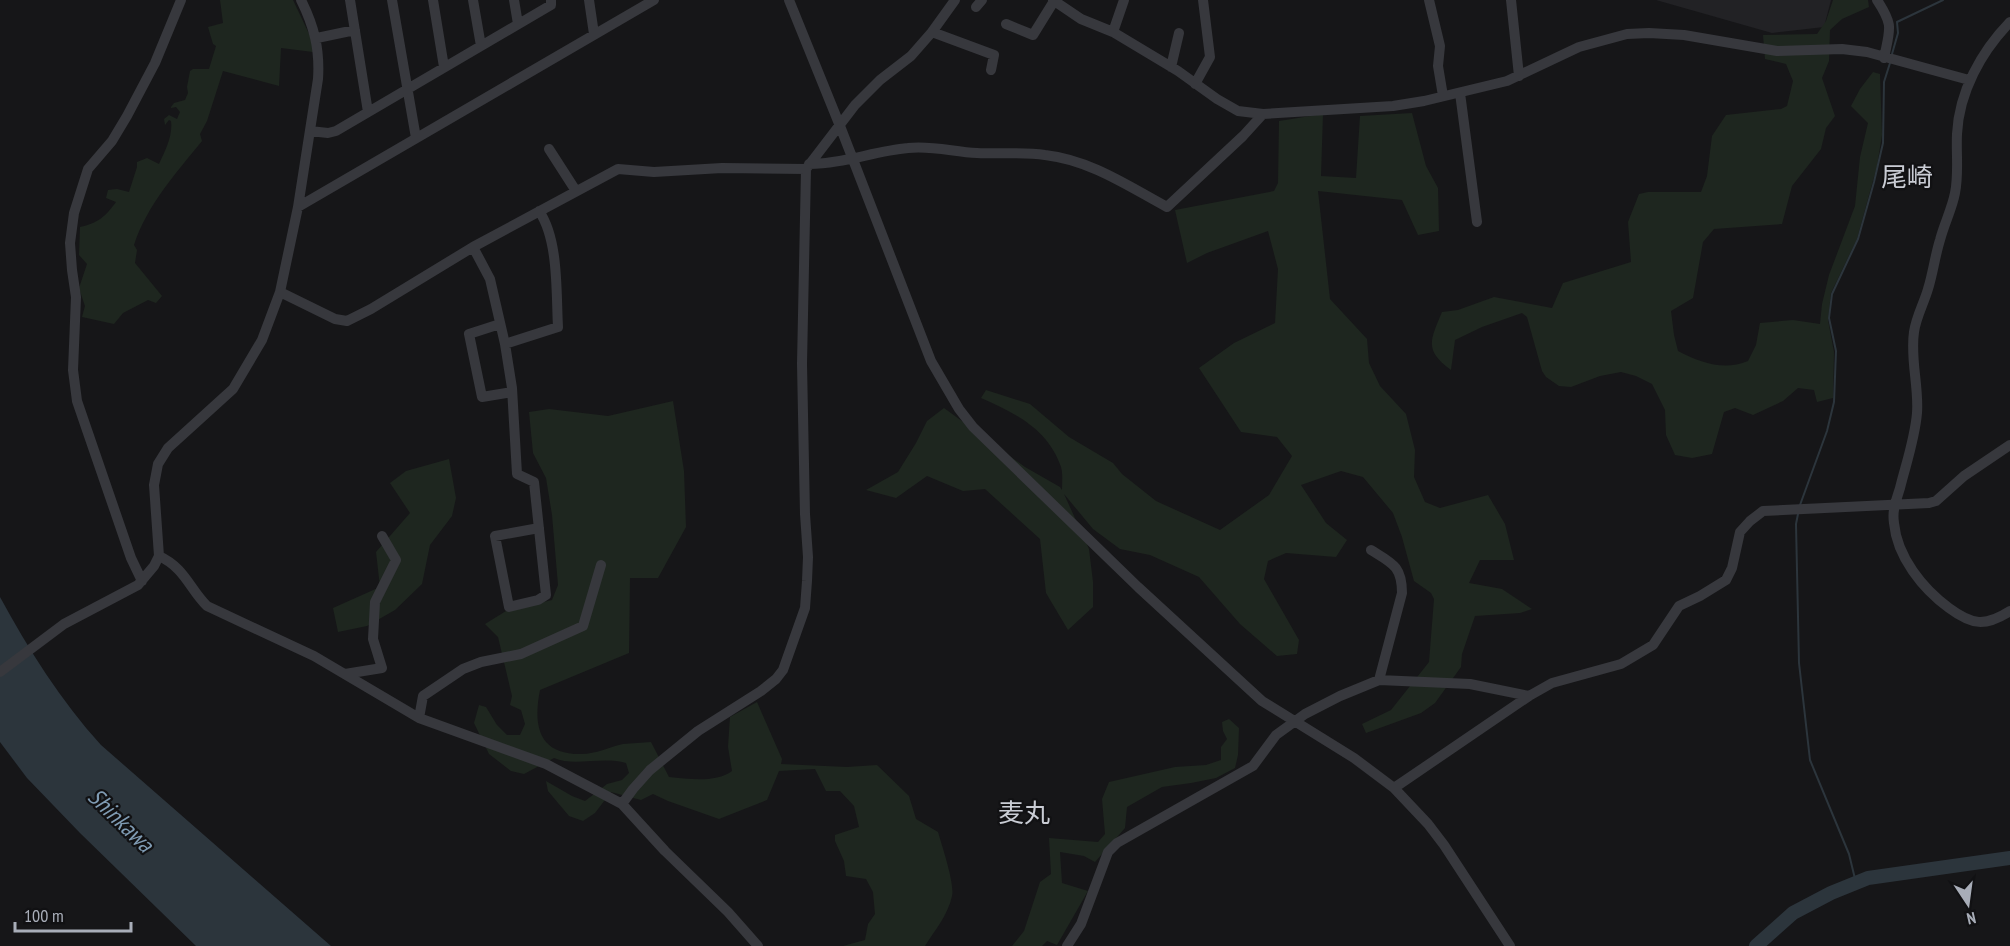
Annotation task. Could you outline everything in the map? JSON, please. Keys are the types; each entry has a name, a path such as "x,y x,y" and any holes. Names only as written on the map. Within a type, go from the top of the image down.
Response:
{"street":[{"path":"142,581 131,558 77,401 73,370 76,297 70,243 74,213 88,169 112,141 127,116 155,63 181,0"},
{"path":"0,672 64,624 134,588 142,581 159,556 154,485 158,464 168,448 233,388 261,340 280,291 298,207 319,63 316,38 301,0"},
{"path":"350,0 368,112"},
{"path":"392,0 416,138"},
{"path":"433,0 444,67"},
{"path":"473,0 481,46"},
{"path":"514,0 518,24"},
{"path":"310,131 328,133 336,130 552,5 551,0"},
{"path":"589,0 594,34"},
{"path":"298,207 654,0"},
{"path":"789,0 931,362 959,409 973,427 1138,587 1262,701 1354,758 1394,788 1428,824 1444,845 1510,946"},
{"path":"622,804 650,770 698,731 761,691 783,670 805,608 808,557 802,364 807,167 864,97 880,80 911,56 956,0"},
{"path":"1113,32 1125,0"},
{"path":"1196,84 1210,57 1203,0"},
{"path":"1429,0 1440,46 1438,66 1443,96"},
{"path":"1511,0 1519,76"},
{"path":"1877,0 1888,17 1890,29 1888,59"},
{"path":"1006,24 1033,35 1053,1 1081,19 1113,32 1238,111 1263,114 1393,106 1460,93 1507,81 1579,47 1627,34 1684,35 1777,51 1842,49 1867,52 1969,80"},
{"path":"2010,22 1999,33 1969,80 1959,117 1956,190 1940,238 1930,282 1914,333 1913,367 1917,412 1910,450 1894,505 1894,526 1898,543 1906,560 1931,595 1959,616 1978,623 1992,621 2010,611"},
{"path":"316,38 355,30"},
{"path":"932,32 994,56 991,70"},
{"path":"1171,67 1179,33"},
{"path":"1460,93 1477,222"},
{"path":"280,291 335,320 346,321 371,309 472,247 618,168 654,172 807,167 909,147 975,153 1047,155 1102,171 1167,207 1243,136 1263,114"},
{"path":"549,149 576,191"},
{"path":"505,344 558,327 553,254 546,221 539,211"},
{"path":"472,247 489,279 505,344 512,392 517,474 534,482 539,528 546,594 538,600 509,607 495,536 539,528"},
{"path":"500,324 469,334 482,397 512,392"},
{"path":"1394,788 1529,696 1552,684 1621,664 1653,645 1679,606 1726,580 1732,568 1740,532 1750,520 1763,511 1929,503 1936,501 1964,476 2010,445"},
{"path":"345,674 382,668 373,639 375,602 396,560 382,536"},
{"path":"1371,550 1399,570 1402,579 1401,593 1379,680"},
{"path":"159,556 177,567 197,597 207,606 276,636 314,656 419,718 546,764 622,804 728,912 758,946"},
{"path":"419,718 423,696 463,669 481,662 521,654 583,626 601,566"},
{"path":"1067,946 1081,924 1108,852 1117,843 1253,766 1276,735 1305,714 1379,680 1470,684 1529,696"}],"shaded area":[{"path":"220,0 293,0 311,38 313,52 281,48 279,86 223,71 207,121 200,134 202,141 154,203 134,245 137,250 135,263 162,296 156,303 148,300 123,313 114,324 82,317 85,306 79,288 87,264 79,255 80,227 101,219 116,202 106,198 108,190 117,189 129,192 137,162 147,158 159,164 171,132 171,121 169,120 165,125 164,119 169,115 177,119 180,112 176,107 171,107 174,103 185,100 190,71 209,69 216,46 213,44 208,27 223,23"},
{"path":"1656,0 1831,0 1824,27 1772,33"},
{"path":"1833,0 1868,0 1869,7 1842,19 1830,30 1829,61 1822,78 1835,116 1826,128 1821,149 1792,186 1782,224 1714,229 1703,242 1693,298 1671,311 1678,351 1704,362 1721,365 1748,361 1756,345 1760,323 1793,320 1820,324 1829,275 1855,206 1860,157 1868,123 1851,106 1873,72 1880,74 1882,135 1877,166 1857,239 1831,293 1828,320 1834,352 1833,398 1817,402 1814,390 1798,388 1783,401 1753,415 1735,408 1724,412 1712,454 1692,458 1675,455 1666,435 1665,410 1652,384 1621,372 1600,376 1571,387 1559,386 1546,377 1542,371 1527,317 1522,313 1482,327 1455,340 1451,370 1442,363 1436,356 1432,344 1442,312 1458,310 1494,297 1552,308 1563,283 1631,262 1628,222 1639,194 1701,192 1707,176 1712,136 1726,115 1781,109 1787,106 1793,81 1786,64 1765,59 1763,35 1817,34 1826,21"},
{"path":"1412,113 1426,166 1438,188 1439,231 1418,235 1402,200 1318,191 1330,299 1367,339 1369,363 1380,386 1406,414 1415,450 1414,477 1425,502 1440,508 1488,495 1505,524 1514,560 1480,560 1469,583 1502,589 1532,609 1520,613 1475,616 1462,654 1461,667 1435,703 1421,713 1366,733 1362,724 1391,710 1429,662 1434,599 1431,593 1414,581 1393,513 1363,477 1341,471 1301,485 1326,523 1347,540 1336,557 1286,553 1268,561 1264,579 1299,640 1297,654 1277,656 1240,624 1199,577 1150,555 1120,549 1093,529 1064,494 1089,549 1093,582 1093,607 1068,630 1046,593 1040,539 985,489 963,491 927,476 896,498 866,490 898,472 927,421 944,408 1025,467 1062,490 1061,467 1048,442 1018,416 981,398 986,390 1030,404 1069,437 1113,463 1122,474 1156,501 1220,530 1269,495 1292,456 1277,437 1241,432 1199,368 1234,343 1275,323 1278,269 1268,231 1207,253 1187,263 1175,210 1274,191 1278,183 1279,121 1323,114 1321,176 1356,178 1360,116"},
{"path":"673,401 684,471 686,527 658,578 630,578 629,653 540,690 537,715 542,736 556,749 567,753 582,754 623,744 651,742 669,777 710,779 732,771 728,747 730,717 757,702 782,759 781,764 847,767 877,765 909,796 916,819 938,832 948,865 952,896 948,910 925,946 843,946 865,940 868,924 875,914 873,892 866,879 846,876 844,861 835,841 835,835 859,827 854,806 840,791 826,791 815,769 779,771 767,800 719,819 653,794 641,800 611,792 595,813 583,821 569,816 548,791 546,781 585,801 607,784 622,780 629,773 626,763 617,761 570,762 554,758 524,774 511,771 489,754 474,723 479,705 486,707 497,725 507,735 520,735 525,724 521,710 510,705 512,696 498,637 485,624 506,611 552,600 558,585 552,515 546,478 533,453 529,412 549,409 608,416"},
{"path":"449,459 456,498 452,516 430,545 422,584 395,610 367,626 338,632 333,608 380,587 376,552 410,513 390,483 406,471"},
{"path":"1229,719 1239,728 1235,768 1216,778 1162,787 1127,807 1125,828 1095,862 1084,856 1060,852 1062,883 1088,891 1057,945 1047,941 1042,946 1012,946 1024,931 1040,882 1051,874 1049,838 1098,842 1105,834 1102,799 1109,782 1175,767 1206,765 1221,760 1221,747 1227,739 1222,722"}],"water":[{"name":"Shinkawa","path":"0,597 46,674 101,745 331,946 196,946 27,778 0,742"}],"waterway":[{"path":"1892,54 1898,33 1897,22 1943,0"},
{"path":"1800,505 1827,431 1834,402 1836,351 1829,318 1832,294 1858,239 1874,182 1883,143 1884,82 1890,63"},
{"path":"1798,514 1796,524 1799,663 1810,760 1849,854 1856,883"},
{"path":"1756,946 1793,913 1831,893 1868,878 2010,858"}],"district":[{"name":"尾崎","path":"1907,176"},
{"name":"麦丸","path":"1024,812"}]}
